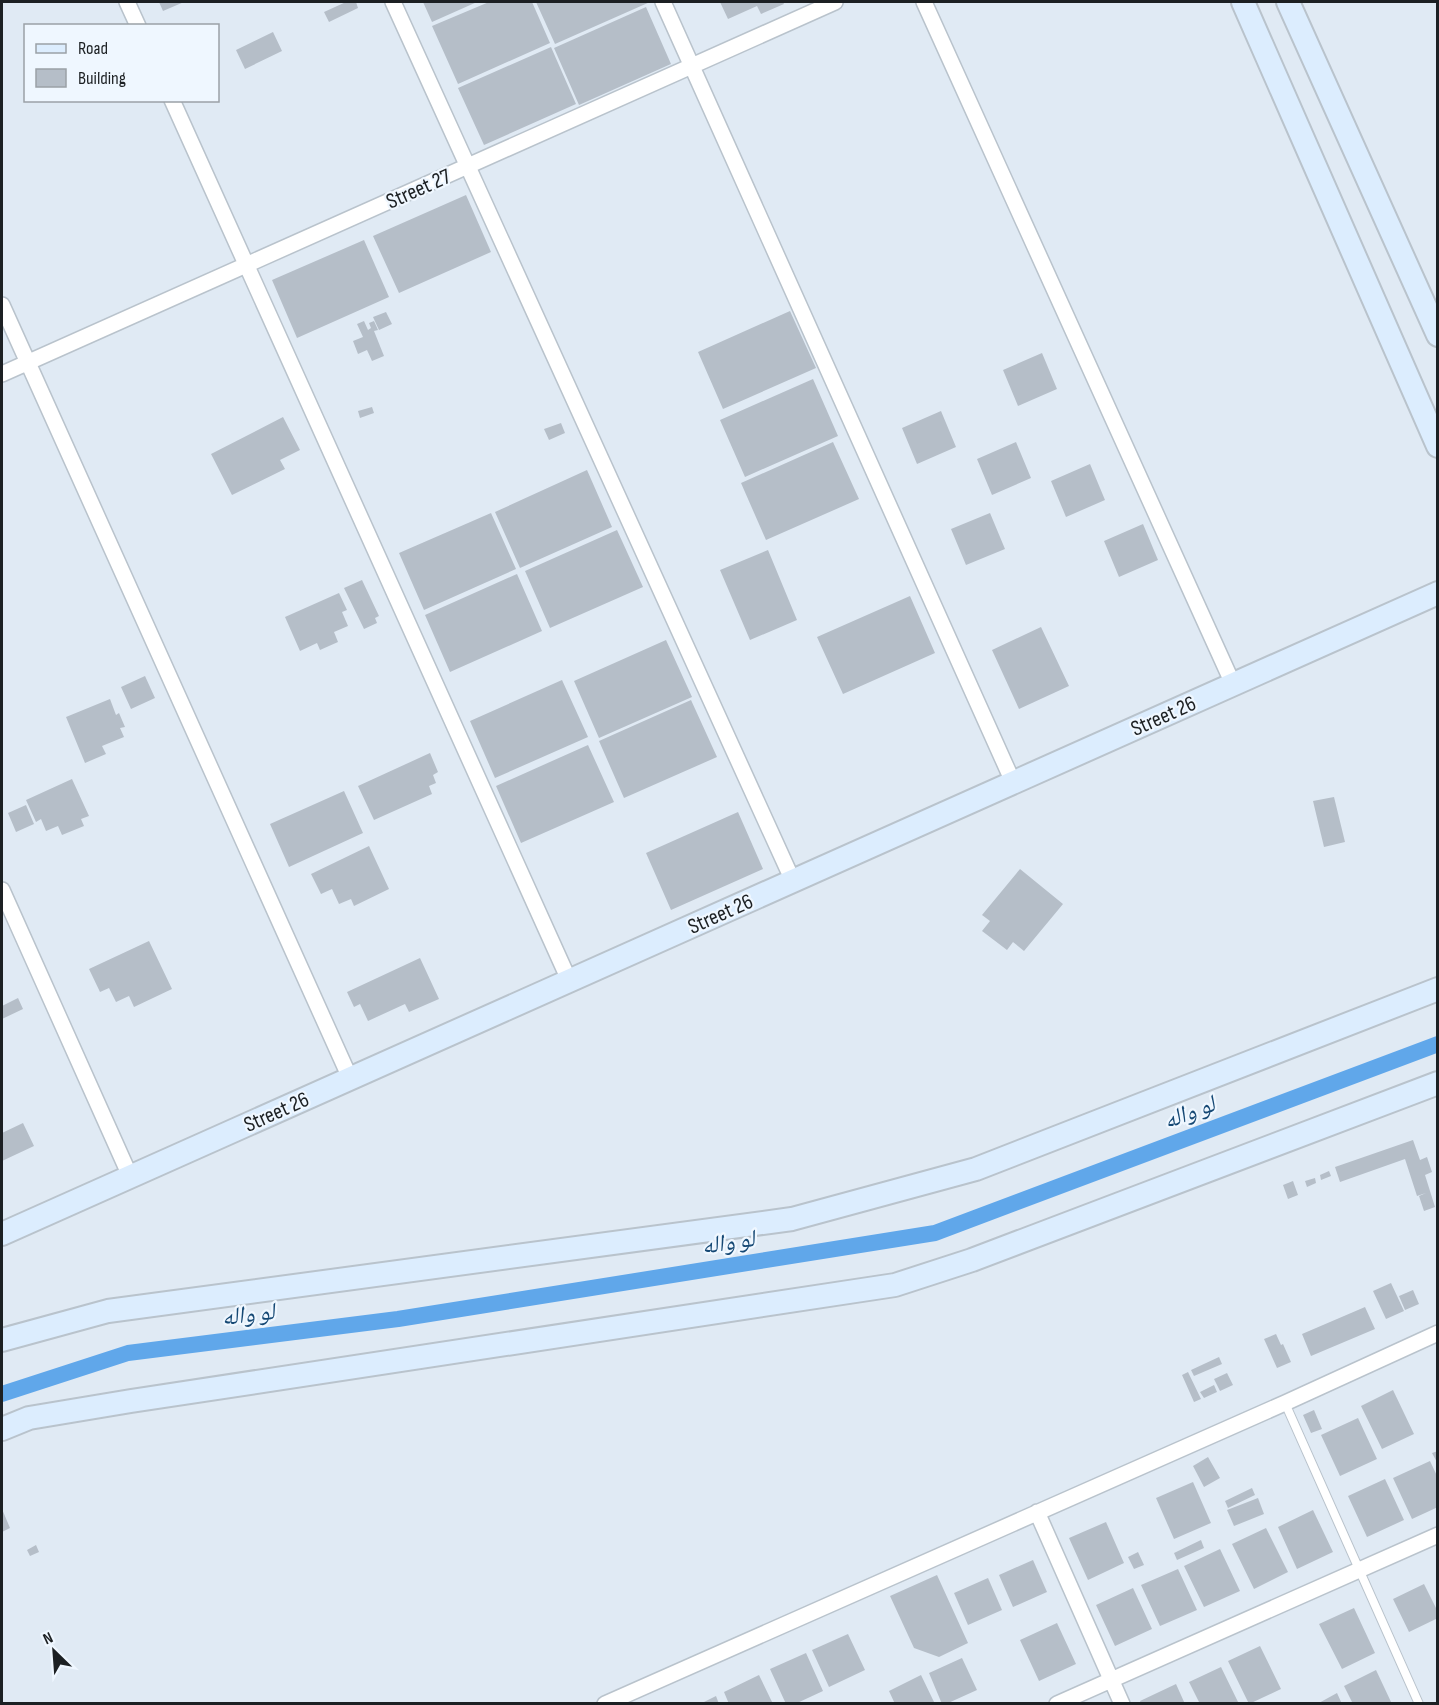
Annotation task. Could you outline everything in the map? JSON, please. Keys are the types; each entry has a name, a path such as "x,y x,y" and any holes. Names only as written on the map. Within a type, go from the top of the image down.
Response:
{"street":[{"path":"127,2 137,24"},
{"path":"393,2 793,881"},
{"path":"663,2 1013,782"},
{"name":"Street 27","path":"2,374 836,2"},
{"path":"924,2 1233,684"},
{"path":"1243,2 1437,446"},
{"path":"1288,2 1437,335"},
{"path":"172,102 569,980"},
{"path":"2,305 350,1078"},
{"name":"Street 26","path":"2,1234 1437,593"},
{"path":"2,890 130,1176"},
{"path":"2,1340 108,1311 792,1219 976,1169 1437,989"},
{"path":"2,1429 29,1418 131,1401 895,1285 972,1260 1437,1083"},
{"path":"605,1704 1285,1403 1437,1333"},
{"path":"1037,1512 1122,1704"},
{"path":"1057,1704 1437,1535"}],"lane":[{"path":"1285,1403 1419,1704"}],"building":[{"path":"159,2 184,2 163,11"},
{"path":"346,2 356,2 358,8 329,22 324,12"},
{"path":"423,2 477,2 432,22"},
{"path":"489,2 532,2 550,43 458,84 432,26"},
{"path":"536,2 650,2 555,44"},
{"path":"720,2 783,2 784,4 761,14 757,6 728,19"},
{"path":"646,7 671,64 579,105 554,48"},
{"path":"273,32 282,51 245,69 236,50"},
{"path":"551,47 576,104 484,145 458,88"},
{"path":"466,195 491,252 399,293 373,236"},
{"path":"364,240 389,297 297,338 272,280"},
{"path":"790,311 816,368 723,409 698,352"},
{"path":"386,312 392,324 379,330 373,317"},
{"path":"364,321 368,330 371,328 369,323 374,321 378,330 374,331 384,356 372,361 367,350 358,354 353,341 363,337 357,324"},
{"path":"1042,353 1057,389 1018,406 1003,370"},
{"path":"813,379 838,436 745,477 720,420"},
{"path":"372,407 374,413 360,418 358,411"},
{"path":"941,411 956,447 917,464 902,428"},
{"path":"283,417 300,450 280,460 285,469 232,495 211,454"},
{"path":"561,423 565,433 549,440 544,429"},
{"path":"833,442 859,499 766,540 741,483"},
{"path":"1016,442 1031,478 992,495 977,459"},
{"path":"1090,464 1105,500 1066,517 1051,481"},
{"path":"587,470 612,527 520,568 495,512"},
{"path":"491,513 516,569 424,610 399,553"},
{"path":"990,513 1005,549 966,565 951,529"},
{"path":"1143,524 1158,560 1119,577 1104,541"},
{"path":"617,530 643,587 550,628 525,571"},
{"path":"768,550 797,620 750,640 720,570"},
{"path":"517,574 542,631 450,672 425,615"},
{"path":"362,580 379,616 375,618 377,623 364,629 344,588"},
{"path":"339,593 347,610 342,612 348,626 334,632 338,642 320,650 317,643 300,651 285,617"},
{"path":"910,596 935,653 843,694 817,637"},
{"path":"1041,627 1069,686 1019,709 992,650"},
{"path":"666,640 692,697 599,738 574,681"},
{"path":"145,676 155,698 131,709 121,687"},
{"path":"562,680 588,737 495,778 470,721"},
{"path":"110,699 116,715 119,713 125,727 120,728 124,737 102,746 106,754 85,763 66,717"},
{"path":"691,700 717,757 624,798 599,741"},
{"path":"588,745 614,802 521,843 496,786"},
{"path":"430,753 438,772 433,775 436,783 429,786 432,794 374,820 358,786"},
{"path":"72,779 89,816 81,819 84,826 62,835 58,826 46,831 41,819 36,822 26,800"},
{"path":"344,791 363,833 289,867 270,824"},
{"path":"1334,797 1345,842 1324,847 1313,801"},
{"path":"26,805 34,824 16,832 8,813"},
{"path":"738,812 763,869 671,910 646,853"},
{"path":"369,846 389,889 354,906 351,899 339,904 332,889 321,894 311,874"},
{"path":"1020,869 1063,904 1024,951 1013,942 1007,950 982,931 990,921 982,915"},
{"path":"149,941 172,989 134,1007 129,996 116,1002 109,988 100,992 89,969"},
{"path":"420,958 439,999 409,1012 405,1004 368,1021 360,1004 354,1007 347,992"},
{"path":"18,998 23,1009 2,1019 2,1006"},
{"path":"23,1123 34,1146 2,1161 2,1133"},
{"path":"1413,1140 1420,1160 1427,1157 1432,1172 1425,1175 1435,1207 1424,1211 1419,1196 1426,1193 1417,1196 1405,1159 1340,1182 1335,1167"},
{"path":"1329,1171 1331,1176 1321,1180 1320,1175"},
{"path":"1315,1178 1316,1183 1307,1187 1305,1181"},
{"path":"1293,1181 1298,1195 1288,1199 1283,1185"},
{"path":"1391,1283 1404,1311 1386,1319 1373,1291"},
{"path":"1413,1290 1419,1304 1405,1310 1399,1296"},
{"path":"1365,1307 1375,1329 1311,1356 1302,1334"},
{"path":"1276,1334 1291,1362 1277,1368 1264,1339"},
{"path":"1219,1357 1222,1364 1194,1376 1191,1370"},
{"path":"1188,1372 1201,1399 1194,1402 1182,1375"},
{"path":"1227,1373 1233,1385 1220,1391 1214,1379"},
{"path":"1214,1385 1217,1392 1204,1398 1200,1392"},
{"path":"1393,1390 1414,1434 1382,1449 1361,1406"},
{"path":"1314,1410 1322,1429 1311,1433 1303,1415"},
{"path":"1358,1418 1377,1459 1340,1476 1321,1435"},
{"path":"1438,1451 1438,1464 1432,1453"},
{"path":"1208,1457 1220,1478 1204,1487 1193,1466"},
{"path":"1430,1461 1438,1478 1438,1507 1412,1519 1393,1478"},
{"path":"1385,1479 1404,1520 1367,1537 1348,1496"},
{"path":"1193,1482 1211,1523 1174,1539 1156,1498"},
{"path":"1252,1488 1255,1495 1228,1508 1225,1501"},
{"path":"1258,1498 1264,1514 1234,1526 1227,1510"},
{"path":"2,1509 10,1528 2,1532"},
{"path":"1313,1510 1333,1552 1297,1569 1278,1527"},
{"path":"1106,1522 1124,1563 1088,1580 1069,1538"},
{"path":"1266,1528 1288,1572 1254,1589 1232,1544"},
{"path":"1201,1540 1204,1548 1177,1560 1174,1553"},
{"path":"36,1545 39,1552 30,1556 27,1550"},
{"path":"1220,1549 1240,1591 1204,1607 1184,1566"},
{"path":"1138,1552 1144,1565 1134,1569 1128,1557"},
{"path":"1033,1560 1047,1592 1013,1607 999,1575"},
{"path":"1178,1569 1197,1610 1160,1626 1141,1585"},
{"path":"937,1575 968,1643 939,1657 914,1648 890,1596"},
{"path":"988,1578 1002,1610 968,1625 954,1593"},
{"path":"1424,1584 1438,1612 1438,1618 1409,1632 1393,1599"},
{"path":"1133,1588 1152,1629 1115,1646 1096,1605"},
{"path":"1354,1608 1375,1653 1342,1669 1319,1624"},
{"path":"1057,1623 1076,1664 1039,1681 1020,1640"},
{"path":"848,1634 865,1670 829,1687 812,1650"},
{"path":"1260,1646 1281,1689 1249,1704 1228,1661"},
{"path":"806,1653 823,1691 795,1704 786,1704 770,1669"},
{"path":"962,1658 977,1690 942,1704 929,1673"},
{"path":"1221,1667 1239,1704 1200,1704 1189,1682"},
{"path":"1376,1670 1392,1704 1353,1704 1344,1686"},
{"path":"759,1675 773,1704 729,1704 724,1692"},
{"path":"921,1675 935,1704 895,1704 889,1691"},
{"path":"1176,1684 1185,1704 1141,1704 1140,1701"},
{"path":"1337,1693 1342,1704 1317,1704"},
{"path":"716,1696 719,1704 700,1704"}],"waterway":[{"name":"لو واله","path":"2,1394 128,1353 398,1319 935,1233 1438,1044"}]}
